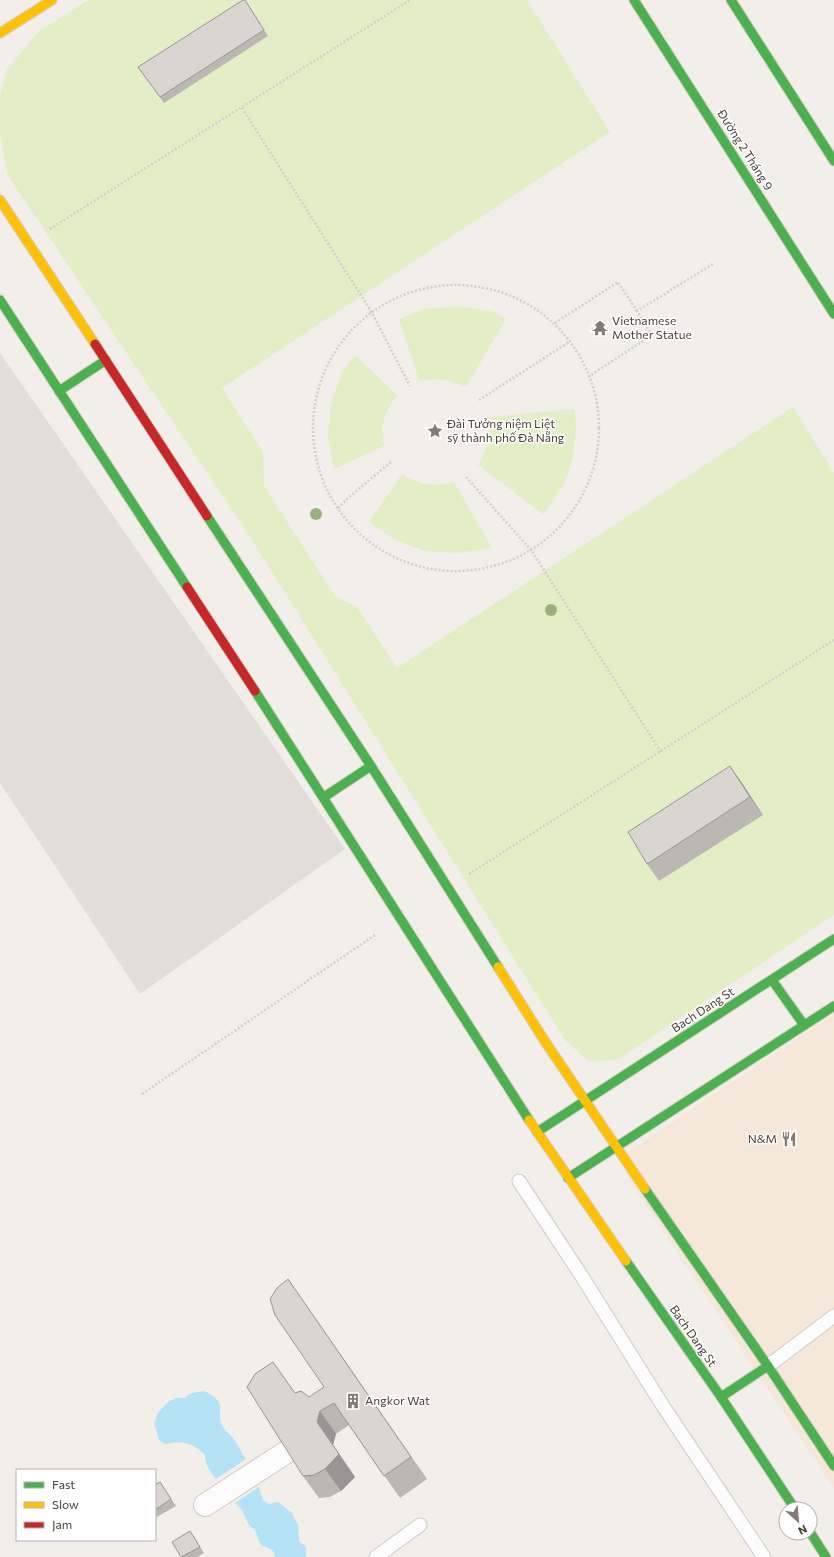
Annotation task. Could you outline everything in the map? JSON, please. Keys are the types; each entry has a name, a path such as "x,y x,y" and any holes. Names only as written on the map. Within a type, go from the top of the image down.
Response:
{"main road":[{"path":"0,33 52,0"},
{"name":"Đường 2 Tháng 9","path":"634,0 834,314"},
{"path":"731,0 834,161"},
{"path":"0,200 371,766 546,1043 616,1147 768,1366 834,1466"},
{"path":"0,300 324,797 537,1132"},
{"path":"59,391 106,360"},
{"path":"324,797 371,766"},
{"name":"Bach Dang St","path":"790,1501 721,1397 537,1132 834,939"},
{"path":"772,980 804,1025"},
{"path":"568,1178 804,1025 832,1010"},
{"path":"721,1397 768,1366"},
{"path":"816,1541 826,1557"}],"street":[{"path":"205,1505 285,1452"}],"lane":[{"path":"519,1181 581,1275 663,1406 764,1557"},
{"path":"768,1366 834,1316"},
{"path":"376,1557 420,1525"}],"path":[{"path":"45,233 410,0"},
{"path":"242,107 371,311 410,386"},
{"path":"637,311 713,264"},
{"path":"555,323 618,282 652,335 588,377"},
{"path":"433,286 477,286 519,299 555,323 582,358 597,398 599,442 588,484 564,521 531,550 488,568 442,570 398,559 359,534 330,499 314,456 313,410 326,366 352,328 371,311 389,301 433,286"},
{"path":"479,400 569,342"},
{"path":"338,508 390,462"},
{"path":"466,477 531,550 660,752"},
{"path":"468,875 834,640"},
{"path":"142,1094 375,936"}],"shaded area":[{"path":"0,353 345,849 140,994 0,783"},
{"path":"834,1014 834,1488 627,1177 625,1154"}],"green space":[{"path":"88,0 527,0 610,132 222,388 263,452 264,486 335,596 357,607 397,668 793,407 834,473 834,915 619,1059 589,1062 565,1040 252,540 8,176 0,134 0,97 6,71 38,32"},
{"path":"460,306 495,312 506,319 466,387 443,380 432,379 419,381 399,319 424,309"},
{"path":"355,355 397,395 384,419 384,446 334,469 328,438 330,406 342,373"},
{"path":"574,409 576,428 572,461 561,489 543,514 478,465 487,447 489,437 487,417"},
{"path":"402,474 416,481 433,485 454,482 492,548 457,553 425,551 395,540 369,522"}],"water":[{"path":"204,1391 217,1400 220,1404 220,1416 223,1427 235,1440 246,1459 216,1479 207,1465 205,1455 196,1447 191,1445 182,1443 165,1444 159,1440 154,1423 158,1413 168,1402 176,1398 185,1398 189,1394"},
{"path":"259,1487 263,1500 269,1504 278,1502 292,1513 298,1525 299,1541 306,1547 306,1557 275,1557 269,1548 262,1546 255,1530 249,1525 242,1510 235,1503"}],"building":[{"path":"245,0 264,30 160,97 138,67"},
{"path":"730,766 750,797 647,864 628,832"},
{"name":"Angkor Wat","path":"288,1279 411,1457 384,1476 334,1403 320,1411 317,1422 339,1454 325,1469 314,1475 303,1476 247,1387 255,1374 273,1362 295,1393 301,1391 309,1397 324,1387 275,1315 270,1299 277,1288"},
{"path":"160,1482 171,1499 156,1509 156,1484"},
{"path":"190,1531 200,1547 181,1557 172,1542"}],"traffic: fast":[{"path":"634,0 834,314"},
{"path":"731,0 834,161"},
{"path":"0,300 187,587"},
{"path":"59,391 106,360"},
{"path":"207,516 371,766 498,967"},
{"path":"255,691 529,1120"},
{"path":"324,797 371,766"},
{"path":"537,1132 834,939"},
{"path":"772,980 804,1025"},
{"path":"568,1178 834,1006"},
{"path":"645,1189 768,1366 834,1466"},
{"path":"626,1261 721,1397 790,1501"},
{"path":"721,1397 768,1366"},
{"path":"816,1541 826,1557"}],"traffic: slow":[{"path":"0,33 52,0"},
{"path":"0,200 95,344"},
{"path":"498,967 546,1043 645,1189"},
{"path":"529,1120 626,1261"}],"traffic: jam":[{"path":"95,344 207,516"},
{"path":"187,587 255,691"}],"place":[{"name":"Vietnamese Mother Statue","path":"600,328"},
{"name":"Đài Tưởng niệm Liệt sỹ thành phố Đà Nẵng","path":"435,431"},
{"name":"N&M","path":"789,1139"},
{"name":"Angkor Wat","path":"353,1401"}]}
